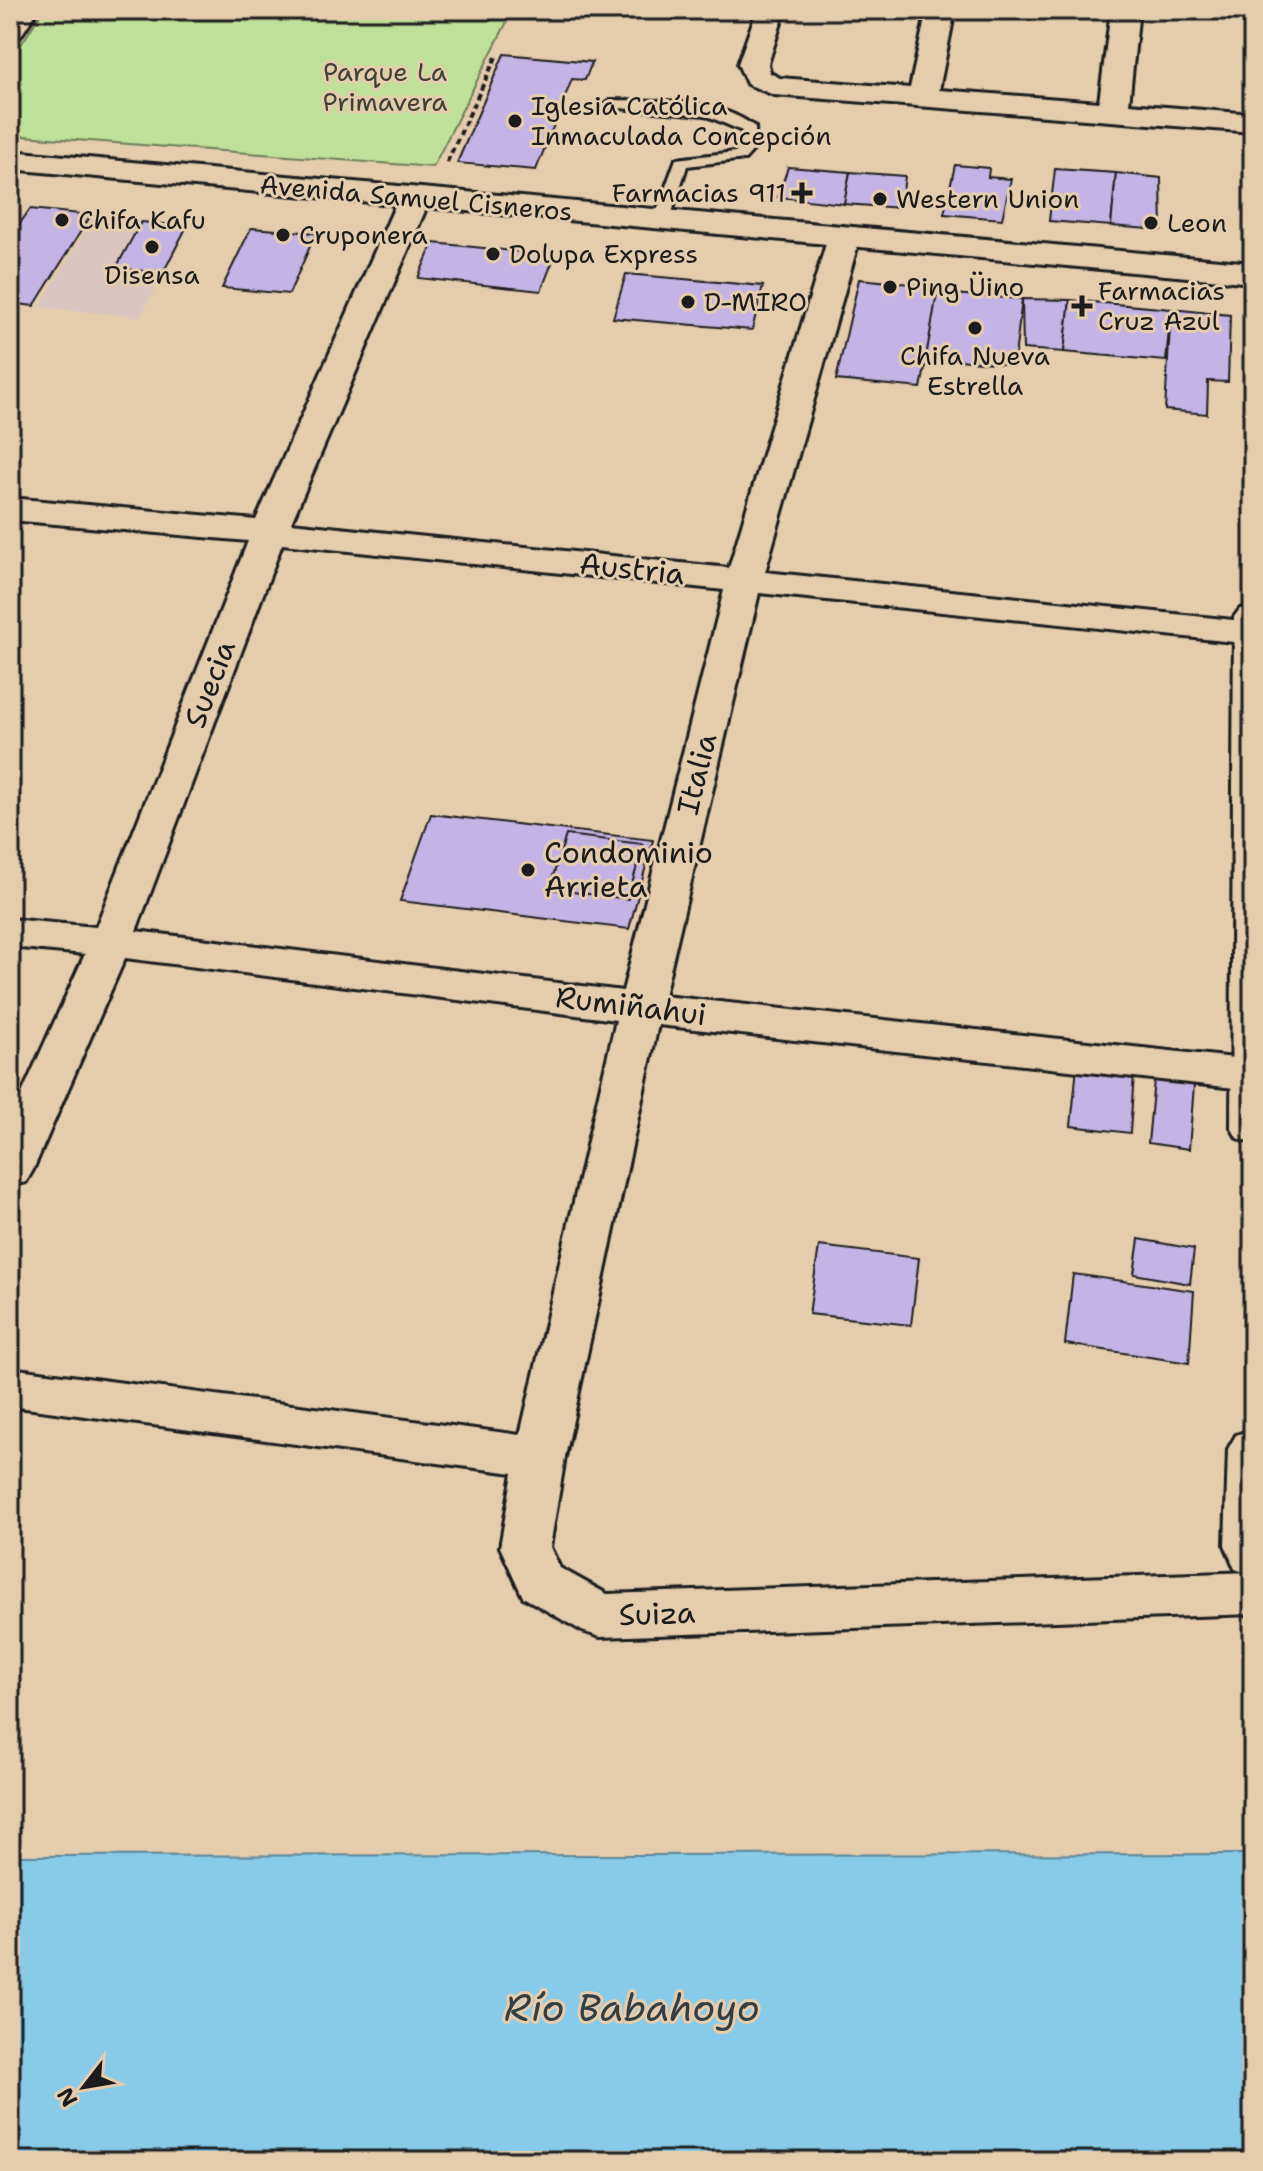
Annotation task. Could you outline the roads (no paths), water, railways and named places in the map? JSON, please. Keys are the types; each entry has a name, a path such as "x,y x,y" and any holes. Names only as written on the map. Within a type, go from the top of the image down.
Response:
{"street":[{"path":"10,31 24,10"},
{"path":"771,10 753,64 754,74 760,81 784,88 1253,123"},
{"path":"923,97 941,10"},
{"path":"1113,112 1125,10"},
{"name":"Avenida Samuel Cisneros","path":"14,167 662,219 1253,273"},
{"name":"Suecia","path":"10,1170 111,942 269,532 414,199"},
{"name":"Italia","path":"540,1457 640,1008 744,581 844,237"},
{"name":"Austria","path":"10,509 269,532 1253,633"},
{"path":"1253,617 1253,1127"},
{"name":"Rumiñahui","path":"10,933 111,942 640,1008 1252,1075"},
{"path":"10,1387 540,1457"},
{"path":"1253,1449 1250,1545 1253,1554"},
{"name":"Suiza","path":"540,1457 525,1547 541,1582 600,1616 1253,1593"}],"lane":[{"path":"611,104 687,109 739,118 750,130 748,147 740,156 681,162 662,219"}],"water":[{"name":"Río Babahoyo","path":"1253,1854 1253,2161 10,2161 10,1856"}],"place":[{"name":"Iglesia Católica Inmaculada Concepción","path":"515,121"},
{"name":"Farmacias 911","path":"802,193"},
{"name":"Western Union","path":"880,199"},
{"name":"Chifa Kafu","path":"62,220"},
{"name":"Leon","path":"1151,223"},
{"name":"Cruponera","path":"283,235"},
{"name":"Disensa","path":"152,247"},
{"name":"Dolupa Express","path":"493,254"},
{"name":"Ping Üino","path":"890,287"},
{"name":"D-MIRO","path":"688,302"},
{"name":"Farmacias Cruz Azul","path":"1082,306"},
{"name":"Chifa Nueva Estrella","path":"975,328"},
{"name":"Condominio Arrieta","path":"528,870"}],"park label":[{"name":"Parque La Primavera","path":"385,87"}]}
